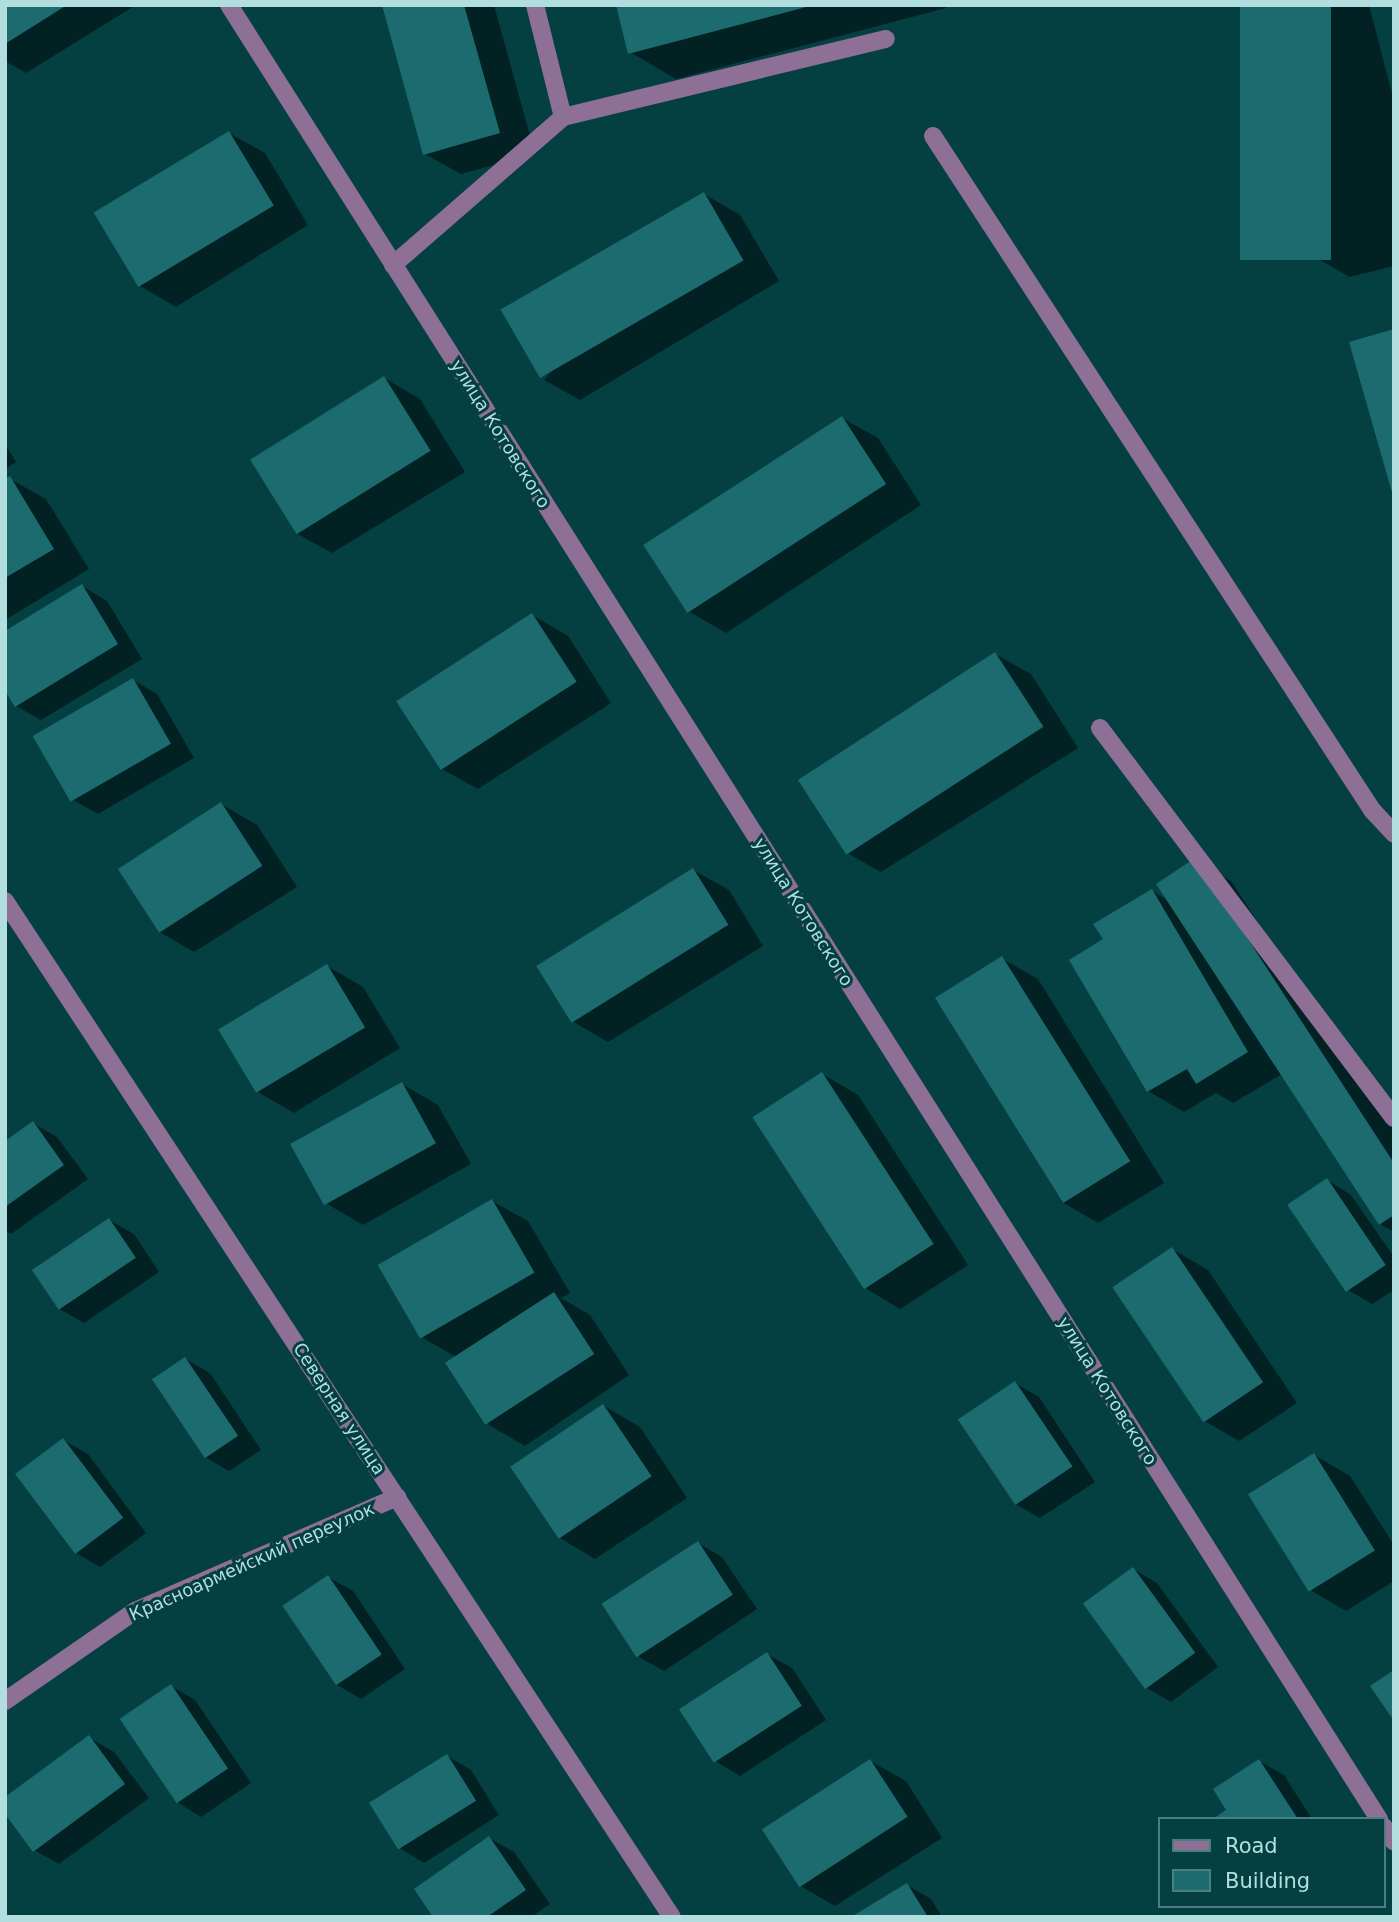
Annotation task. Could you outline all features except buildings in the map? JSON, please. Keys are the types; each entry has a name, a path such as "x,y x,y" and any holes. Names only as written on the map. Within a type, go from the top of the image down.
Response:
{"street":[{"name":"улица Котовского","path":"229,5 1378,1817"},
{"path":"535,5 563,117"},
{"path":"393,265 563,117 886,39"},
{"path":"933,136 1372,810 1394,834"},
{"path":"1100,728 1394,1118"},
{"name":"Северная улица","path":"5,901 672,1917"},
{"name":"Красноармейский переулок","path":"5,1701 135,1611 397,1497"}]}
